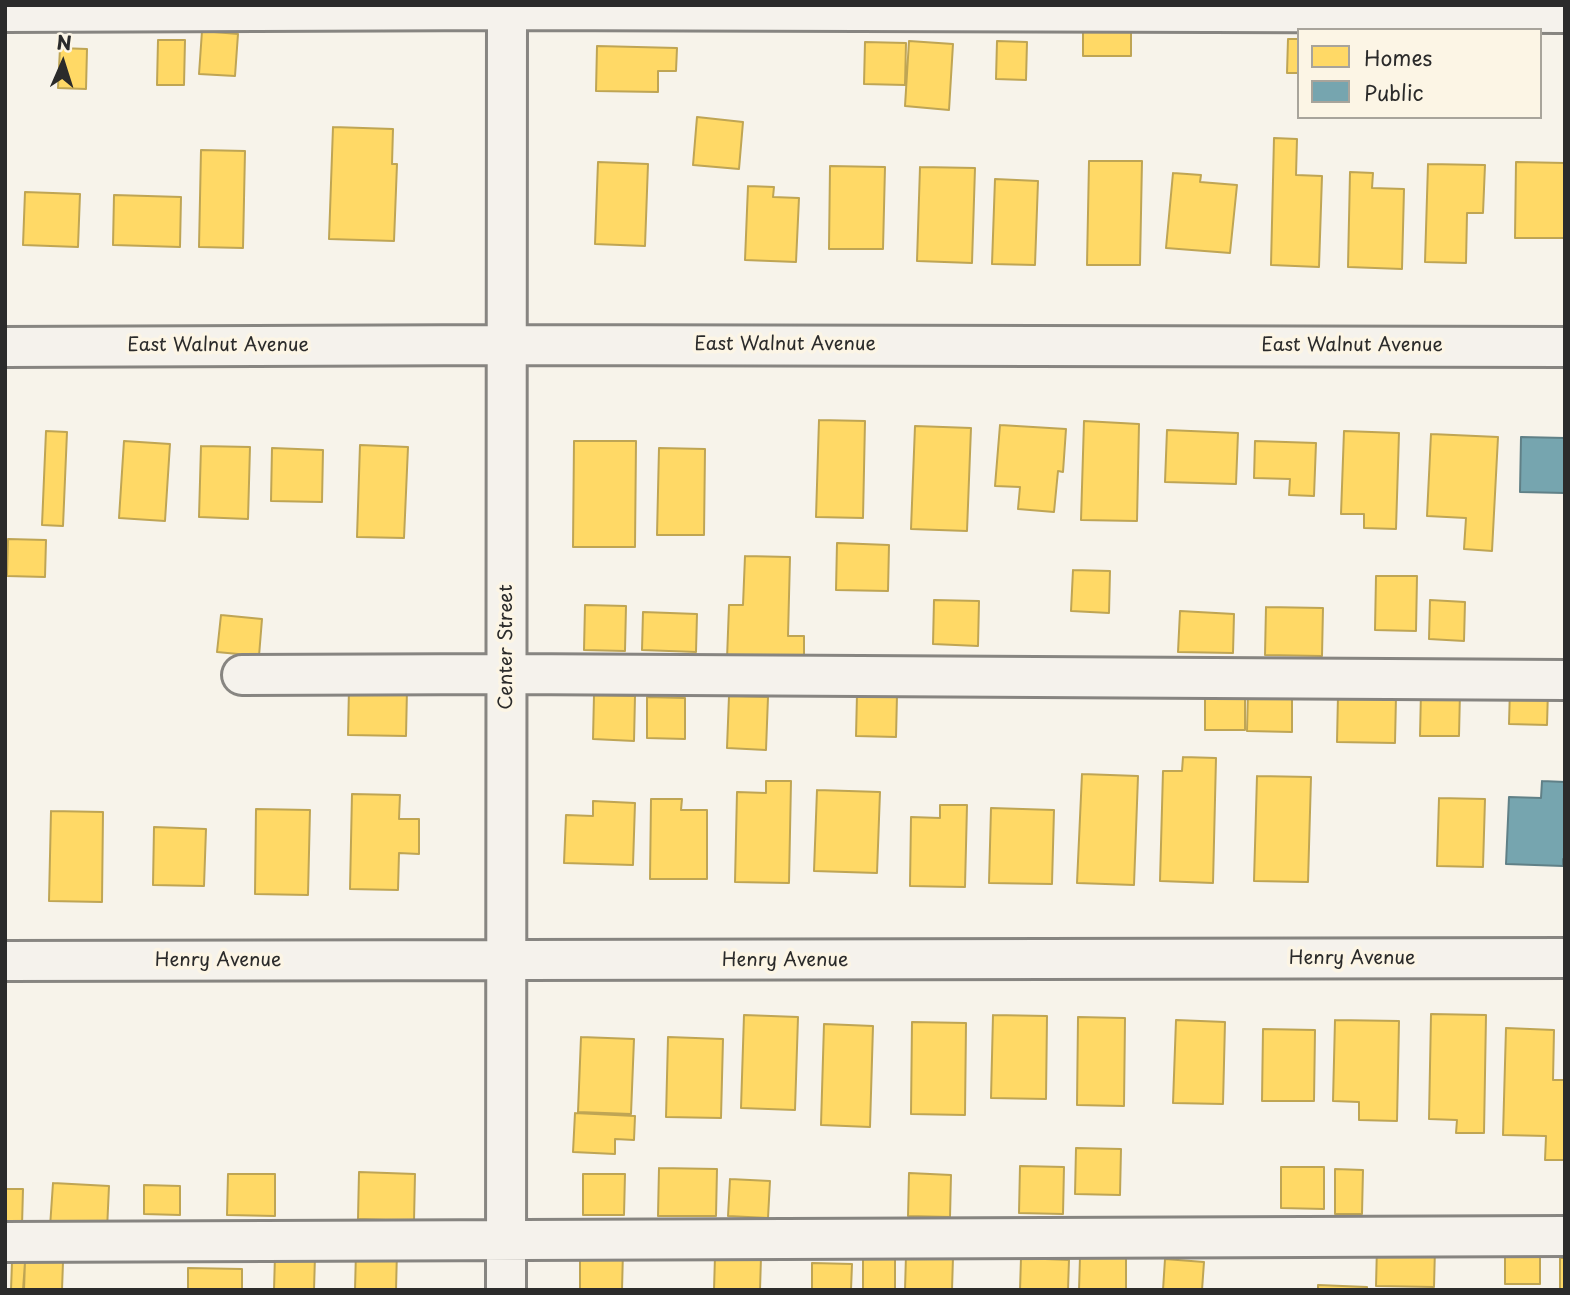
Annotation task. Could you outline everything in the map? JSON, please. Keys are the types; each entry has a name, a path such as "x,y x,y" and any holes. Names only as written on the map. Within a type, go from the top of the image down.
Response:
{"street":[{"path":"5,12 507,8 1565,13"},
{"name":"Center Street","path":"506,1290 507,8"},
{"name":"East Walnut Avenue","path":"5,346 1565,347"},
{"path":"242,675 1565,680"},
{"name":"Henry Avenue","path":"5,961 1565,958"},
{"path":"5,1242 1565,1236"}],"building: Homes":[{"path":"1083,22 1131,22 1131,56 1083,56"},
{"path":"202,31 238,34 235,76 199,74"},
{"path":"1288,39 1297,39 1297,73 1287,73"},
{"path":"158,40 185,40 184,85 157,85"},
{"path":"909,41 953,44 949,110 905,106"},
{"path":"997,41 1027,42 1026,80 996,79"},
{"path":"865,42 906,43 905,85 864,84"},
{"path":"597,46 677,48 676,71 658,71 658,92 596,91"},
{"path":"60,48 87,49 86,89 58,88"},
{"path":"697,117 743,122 739,169 693,165"},
{"path":"333,127 393,129 392,164 397,164 394,241 329,239"},
{"path":"1274,138 1297,139 1296,175 1322,176 1319,267 1271,265"},
{"path":"201,150 245,151 243,248 199,247"},
{"path":"1089,161 1142,161 1140,265 1087,265"},
{"path":"598,162 648,164 645,246 595,244"},
{"path":"1516,162 1565,163 1565,238 1515,238"},
{"path":"1428,164 1485,165 1483,213 1467,213 1466,263 1425,262"},
{"path":"830,166 885,167 883,249 829,249"},
{"path":"920,167 975,168 972,263 917,261"},
{"path":"1350,172 1373,173 1372,188 1404,189 1402,269 1348,267"},
{"path":"1173,173 1201,175 1200,182 1237,185 1230,253 1166,248"},
{"path":"995,179 1038,181 1035,265 992,264"},
{"path":"748,186 774,187 773,197 799,198 796,262 745,260"},
{"path":"25,192 80,194 78,247 23,245"},
{"path":"114,195 181,197 180,247 113,245"},
{"path":"819,420 865,421 863,518 816,517"},
{"path":"1084,421 1139,424 1137,521 1081,520"},
{"path":"1000,425 1066,429 1063,472 1058,471 1054,512 1018,509 1020,487 995,486"},
{"path":"915,426 971,428 967,531 911,529"},
{"path":"1167,430 1238,433 1236,484 1165,482"},
{"path":"46,431 67,432 63,526 42,525"},
{"path":"1344,431 1399,433 1396,529 1364,528 1364,514 1341,514"},
{"path":"1431,434 1498,437 1492,551 1464,549 1466,518 1427,516"},
{"path":"124,441 170,444 165,521 119,518"},
{"path":"574,441 636,441 635,547 573,547"},
{"path":"1255,441 1316,443 1314,496 1289,495 1290,479 1254,478"},
{"path":"360,445 408,447 404,538 357,537"},
{"path":"201,446 250,447 248,519 199,517"},
{"path":"272,448 323,450 322,502 271,501"},
{"path":"659,448 705,449 704,535 657,535"},
{"path":"8,539 46,540 45,577 7,576"},
{"path":"837,543 889,545 888,591 836,590"},
{"path":"745,556 790,557 788,636 804,636 804,661 727,659 729,605 743,605"},
{"path":"1073,570 1110,571 1109,613 1071,611"},
{"path":"1376,576 1417,576 1416,631 1375,630"},
{"path":"934,600 979,601 978,646 933,644"},
{"path":"1430,600 1465,602 1464,641 1429,639"},
{"path":"585,605 626,606 625,651 584,650"},
{"path":"1266,607 1323,608 1322,656 1265,655"},
{"path":"1180,611 1234,614 1233,653 1178,652"},
{"path":"643,612 697,614 696,652 642,650"},
{"path":"221,615 262,619 259,656 217,652"},
{"path":"349,688 407,689 406,736 348,735"},
{"path":"1205,688 1245,688 1245,730 1205,730"},
{"path":"1510,688 1548,690 1547,725 1509,724"},
{"path":"1248,691 1292,692 1292,732 1247,731"},
{"path":"1421,691 1460,692 1459,736 1420,736"},
{"path":"857,694 897,695 896,737 856,736"},
{"path":"594,695 635,696 634,741 593,739"},
{"path":"1338,695 1396,696 1395,743 1337,742"},
{"path":"729,696 768,697 766,750 727,748"},
{"path":"647,697 685,698 685,739 647,738"},
{"path":"1183,757 1216,758 1213,883 1160,881 1163,771 1182,771"},
{"path":"1082,774 1138,776 1134,885 1077,883"},
{"path":"1257,776 1311,777 1308,882 1254,881"},
{"path":"766,781 791,781 789,883 735,882 737,792 766,793"},
{"path":"817,790 880,792 877,873 814,871"},
{"path":"352,794 400,795 399,819 419,819 419,854 399,853 398,890 350,889"},
{"path":"1439,798 1485,799 1483,867 1437,866"},
{"path":"651,799 682,799 681,810 707,810 707,879 650,879"},
{"path":"593,801 635,803 633,865 564,863 566,815 593,816"},
{"path":"940,805 967,805 965,887 910,886 911,817 940,818"},
{"path":"991,808 1054,810 1052,884 989,883"},
{"path":"256,809 310,810 308,895 255,894"},
{"path":"51,811 103,812 102,902 49,901"},
{"path":"154,827 206,829 204,886 153,885"},
{"path":"1431,1014 1486,1015 1484,1133 1456,1133 1457,1120 1429,1119"},
{"path":"744,1015 798,1017 795,1110 741,1108"},
{"path":"993,1015 1047,1016 1046,1099 991,1098"},
{"path":"1078,1017 1125,1018 1124,1106 1077,1105"},
{"path":"1176,1020 1225,1022 1223,1104 1173,1103"},
{"path":"1335,1020 1399,1021 1397,1121 1359,1120 1359,1102 1333,1101"},
{"path":"912,1022 966,1023 965,1115 911,1114"},
{"path":"824,1024 873,1026 870,1127 821,1125"},
{"path":"1506,1028 1554,1030 1553,1080 1565,1080 1565,1160 1545,1160 1546,1136 1503,1135"},
{"path":"1263,1029 1315,1030 1314,1101 1262,1101"},
{"path":"581,1037 634,1039 631,1114 578,1112"},
{"path":"668,1037 723,1039 721,1118 666,1117"},
{"path":"575,1113 635,1116 634,1140 615,1139 615,1154 573,1152"},
{"path":"1076,1148 1121,1149 1120,1195 1075,1194"},
{"path":"1020,1166 1064,1167 1063,1214 1019,1213"},
{"path":"1281,1167 1324,1167 1324,1209 1281,1208"},
{"path":"659,1168 717,1169 716,1216 658,1216"},
{"path":"1335,1169 1363,1170 1362,1214 1335,1214"},
{"path":"359,1172 415,1174 414,1221 358,1219"},
{"path":"909,1173 951,1175 950,1217 908,1216"},
{"path":"228,1174 275,1174 275,1216 227,1215"},
{"path":"583,1174 625,1174 624,1215 583,1215"},
{"path":"730,1179 770,1181 768,1218 728,1216"},
{"path":"53,1183 109,1186 107,1230 50,1227"},
{"path":"144,1185 180,1186 180,1215 144,1214"},
{"path":"5,1189 23,1189 22,1226 5,1226"},
{"path":"1377,1246 1435,1248 1434,1287 1376,1286"},
{"path":"1505,1246 1540,1247 1540,1284 1505,1284"},
{"path":"580,1250 623,1251 622,1290 580,1290"},
{"path":"356,1251 397,1251 396,1290 355,1290"},
{"path":"275,1255 315,1256 314,1290 274,1290"},
{"path":"906,1255 953,1257 952,1290 905,1290"},
{"path":"715,1256 761,1257 760,1290 714,1290"},
{"path":"1080,1257 1126,1258 1126,1290 1079,1290"},
{"path":"863,1258 895,1258 895,1290 863,1290"},
{"path":"1021,1258 1069,1260 1068,1290 1020,1290"},
{"path":"1560,1258 1565,1258 1565,1290 1560,1290"},
{"path":"1165,1259 1204,1262 1202,1290 1163,1290"},
{"path":"25,1261 63,1262 62,1290 24,1290"},
{"path":"12,1262 25,1262 23,1290 11,1290"},
{"path":"812,1263 852,1264 851,1290 812,1290"},
{"path":"188,1268 242,1269 242,1290 188,1290"},
{"path":"1318,1285 1367,1287 1367,1290 1318,1290"}],"building: Public":[{"path":"1521,437 1565,438 1565,493 1520,492"},
{"path":"1542,781 1565,782 1563,866 1506,864 1509,797 1541,798"}]}
